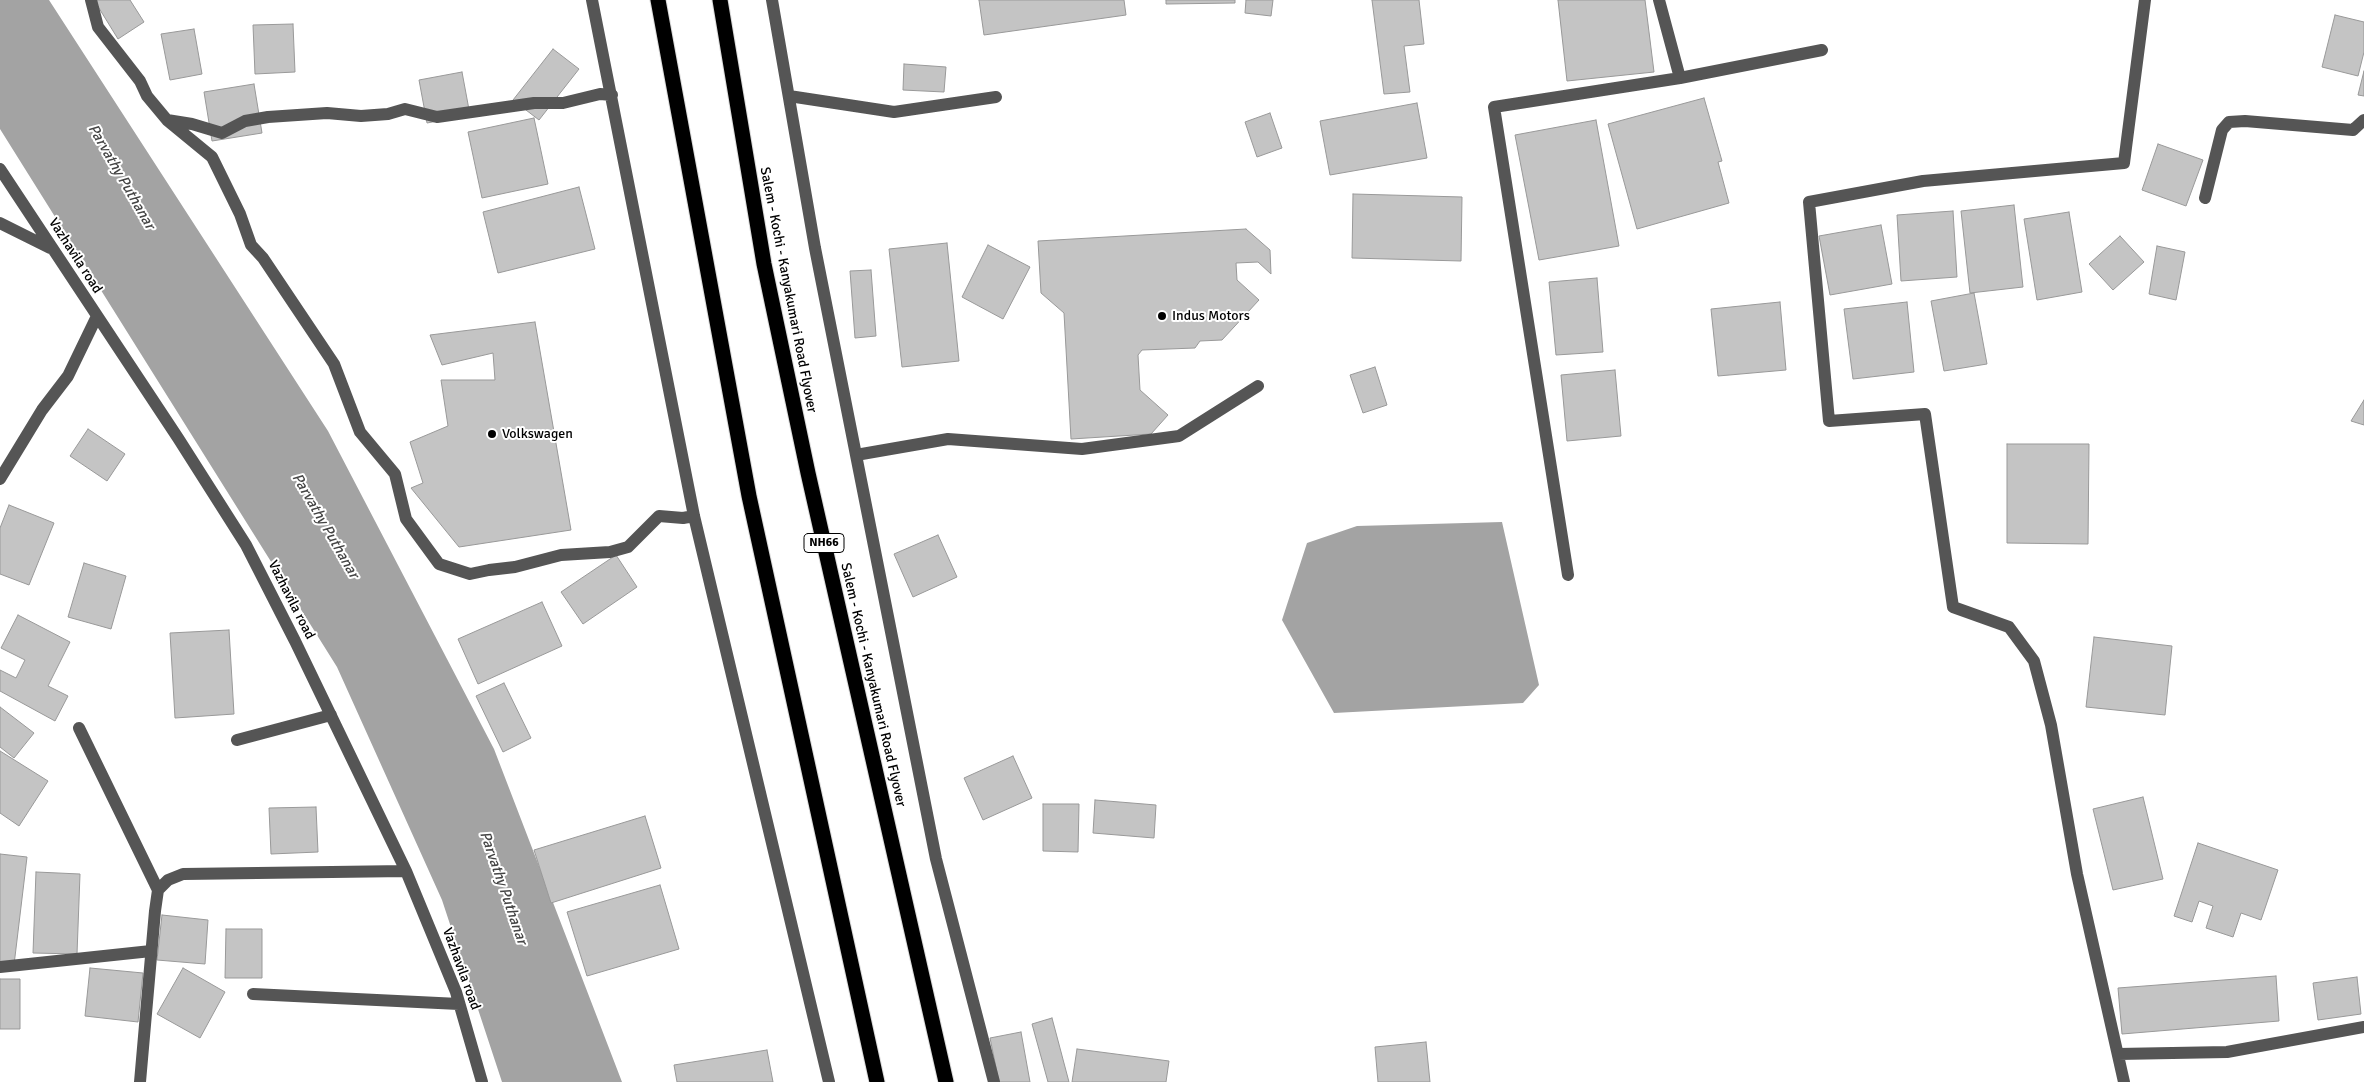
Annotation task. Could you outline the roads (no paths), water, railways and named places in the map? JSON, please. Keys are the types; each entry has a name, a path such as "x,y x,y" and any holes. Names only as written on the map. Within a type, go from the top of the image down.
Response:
{"highway":[{"path":"658,0 749,496 877,1082"},
{"name":"Salem - Kochi - Kanyakumari Road Flyover","path":"720,0 764,264 808,472 946,1082"}],"street":[{"path":"91,0 98,27 140,81 147,96 167,120 212,157 223,183 240,214 251,245 263,258 334,364 360,432 395,474 406,519 439,564 470,574 515,567 561,555 610,552 628,547 660,516 682,518 694,516"},
{"path":"592,0 694,516 829,1082"},
{"path":"772,0 815,248 936,858 994,1082"},
{"path":"1659,0 1680,78"},
{"path":"2124,1082 2077,874 2051,725 2034,661 2009,628 1953,606 1925,414 1829,421 1809,202 1923,180 2124,163 2145,0"},
{"path":"1568,575 1494,107 1680,78 1822,50"},
{"path":"167,120 192,124 222,133 245,121 268,117 327,113 361,116 388,114 405,108 437,117 534,104 563,103 600,94 612,95"},
{"path":"789,96 894,112 996,97"},
{"path":"2205,198 2222,130 2229,122 2245,121 2353,130 2364,120"},
{"name":"Vazhavila road","path":"0,170 246,546 331,714 406,871 460,1004 482,1082"},
{"path":"0,223 53,250"},
{"path":"0,479 42,410 68,376 97,316"},
{"path":"856,455 948,439 1082,449 1178,436 1258,386"},
{"path":"237,740 331,714"},
{"path":"79,728 158,890 140,1082"},
{"path":"158,890 168,880 183,874 406,871"},
{"path":"0,967 151,951"},
{"path":"253,994 460,1004"},
{"path":"2118,1054 2226,1052 2364,1027"}],"water":[{"name":"Parvathy Puthanar","path":"0,0 49,0 328,431 494,749 622,1082 502,1082 442,900 337,667 0,129"},
{"path":"1502,522 1539,685 1523,703 1334,713 1282,620 1307,543 1357,526"}],"place":[{"name":"Indus Motors","path":"1162,316"},
{"name":"Volkswagen","path":"492,434"}]}
